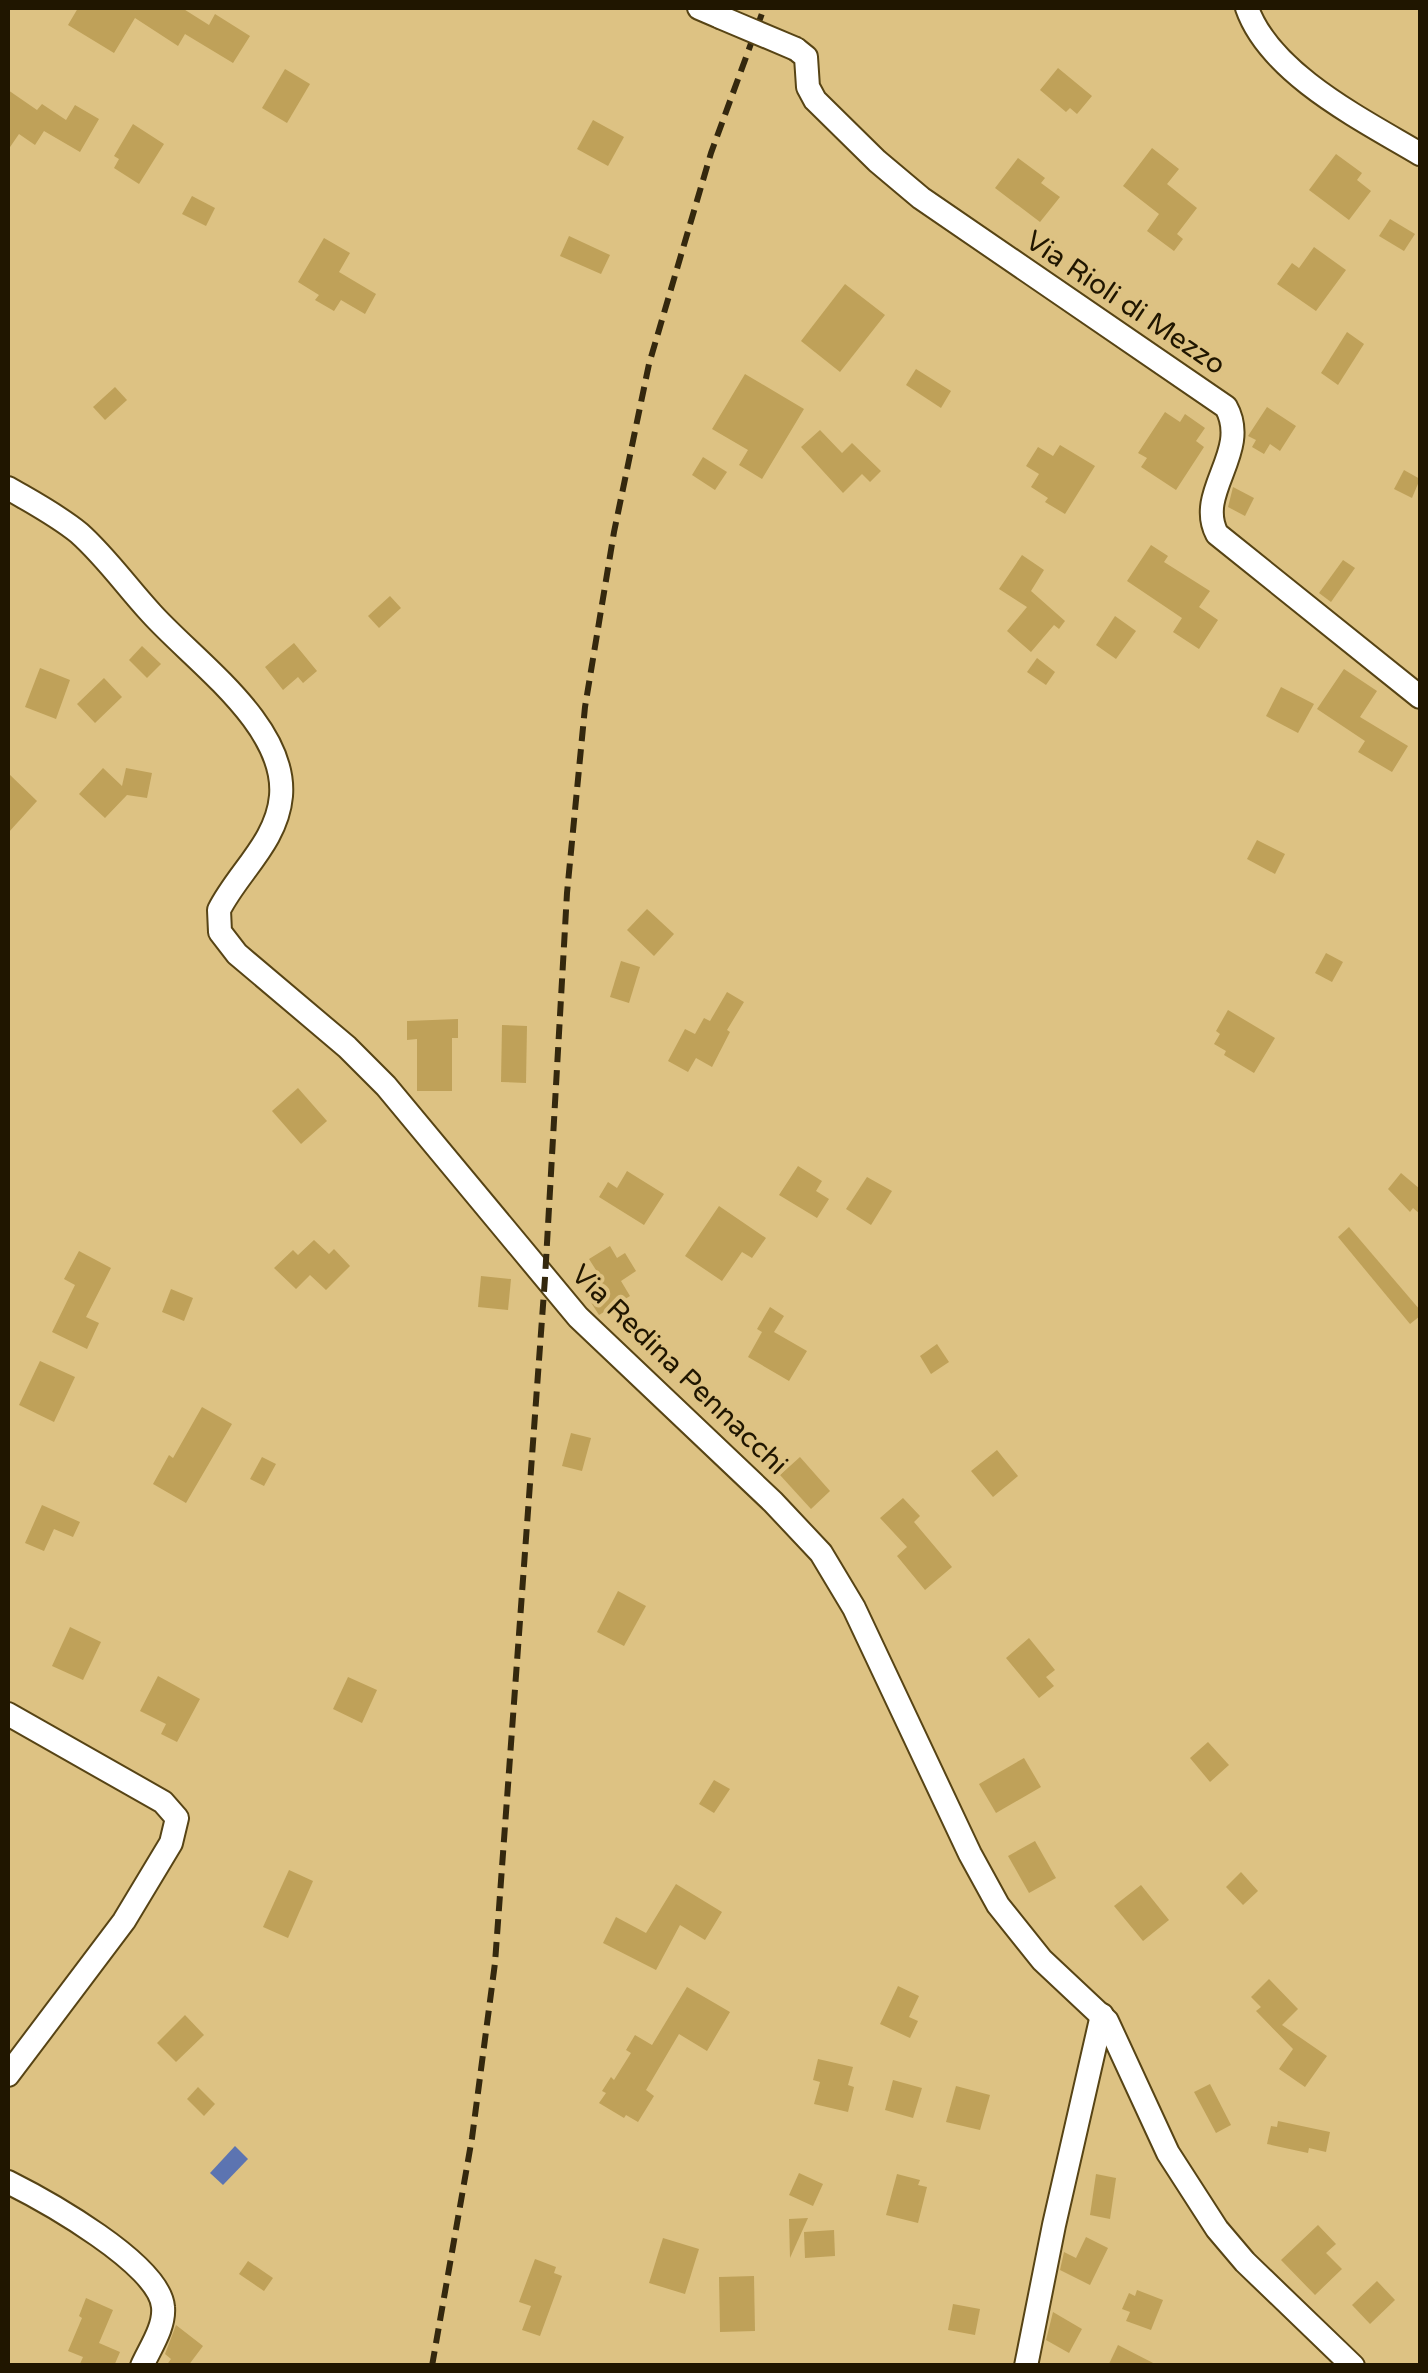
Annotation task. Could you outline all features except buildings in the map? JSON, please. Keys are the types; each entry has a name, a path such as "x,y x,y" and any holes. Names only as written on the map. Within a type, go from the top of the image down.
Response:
{"street":[{"path":"1247,8 1264,40 1301,75 1341,106 1420,154"},
{"name":"Via Rioli di Mezzo","path":"709,12 796,49 806,57 808,87 815,100 897,179 1226,407 1233,436 1212,503 1212,523 1217,534 1420,697"},
{"name":"Via Redina Pennacchi","path":"8,488 60,519 92,546 160,623 233,696 275,753 281,784 279,808 264,844 219,910 218,928 224,939 386,1086 578,1317 753,1483 820,1553 861,1622 992,1895 1042,1960 1102,2015 1168,2152 1210,2220 1245,2262 1353,2366"},
{"path":"8,1714 163,1802 175,1812 178,1824 171,1843 124,1921 8,2075"},
{"path":"1026,2366 1102,2015"},
{"path":"8,2182 88,2228 157,2290 163,2304 162,2319 142,2366"}],"water":[{"path":"235,2146 248,2159 223,2185 210,2173"}],"railway":[{"path":"432,2366 472,2138 495,1963 545,1278 567,893 585,707 614,532 649,364 711,153 764,8"}]}
